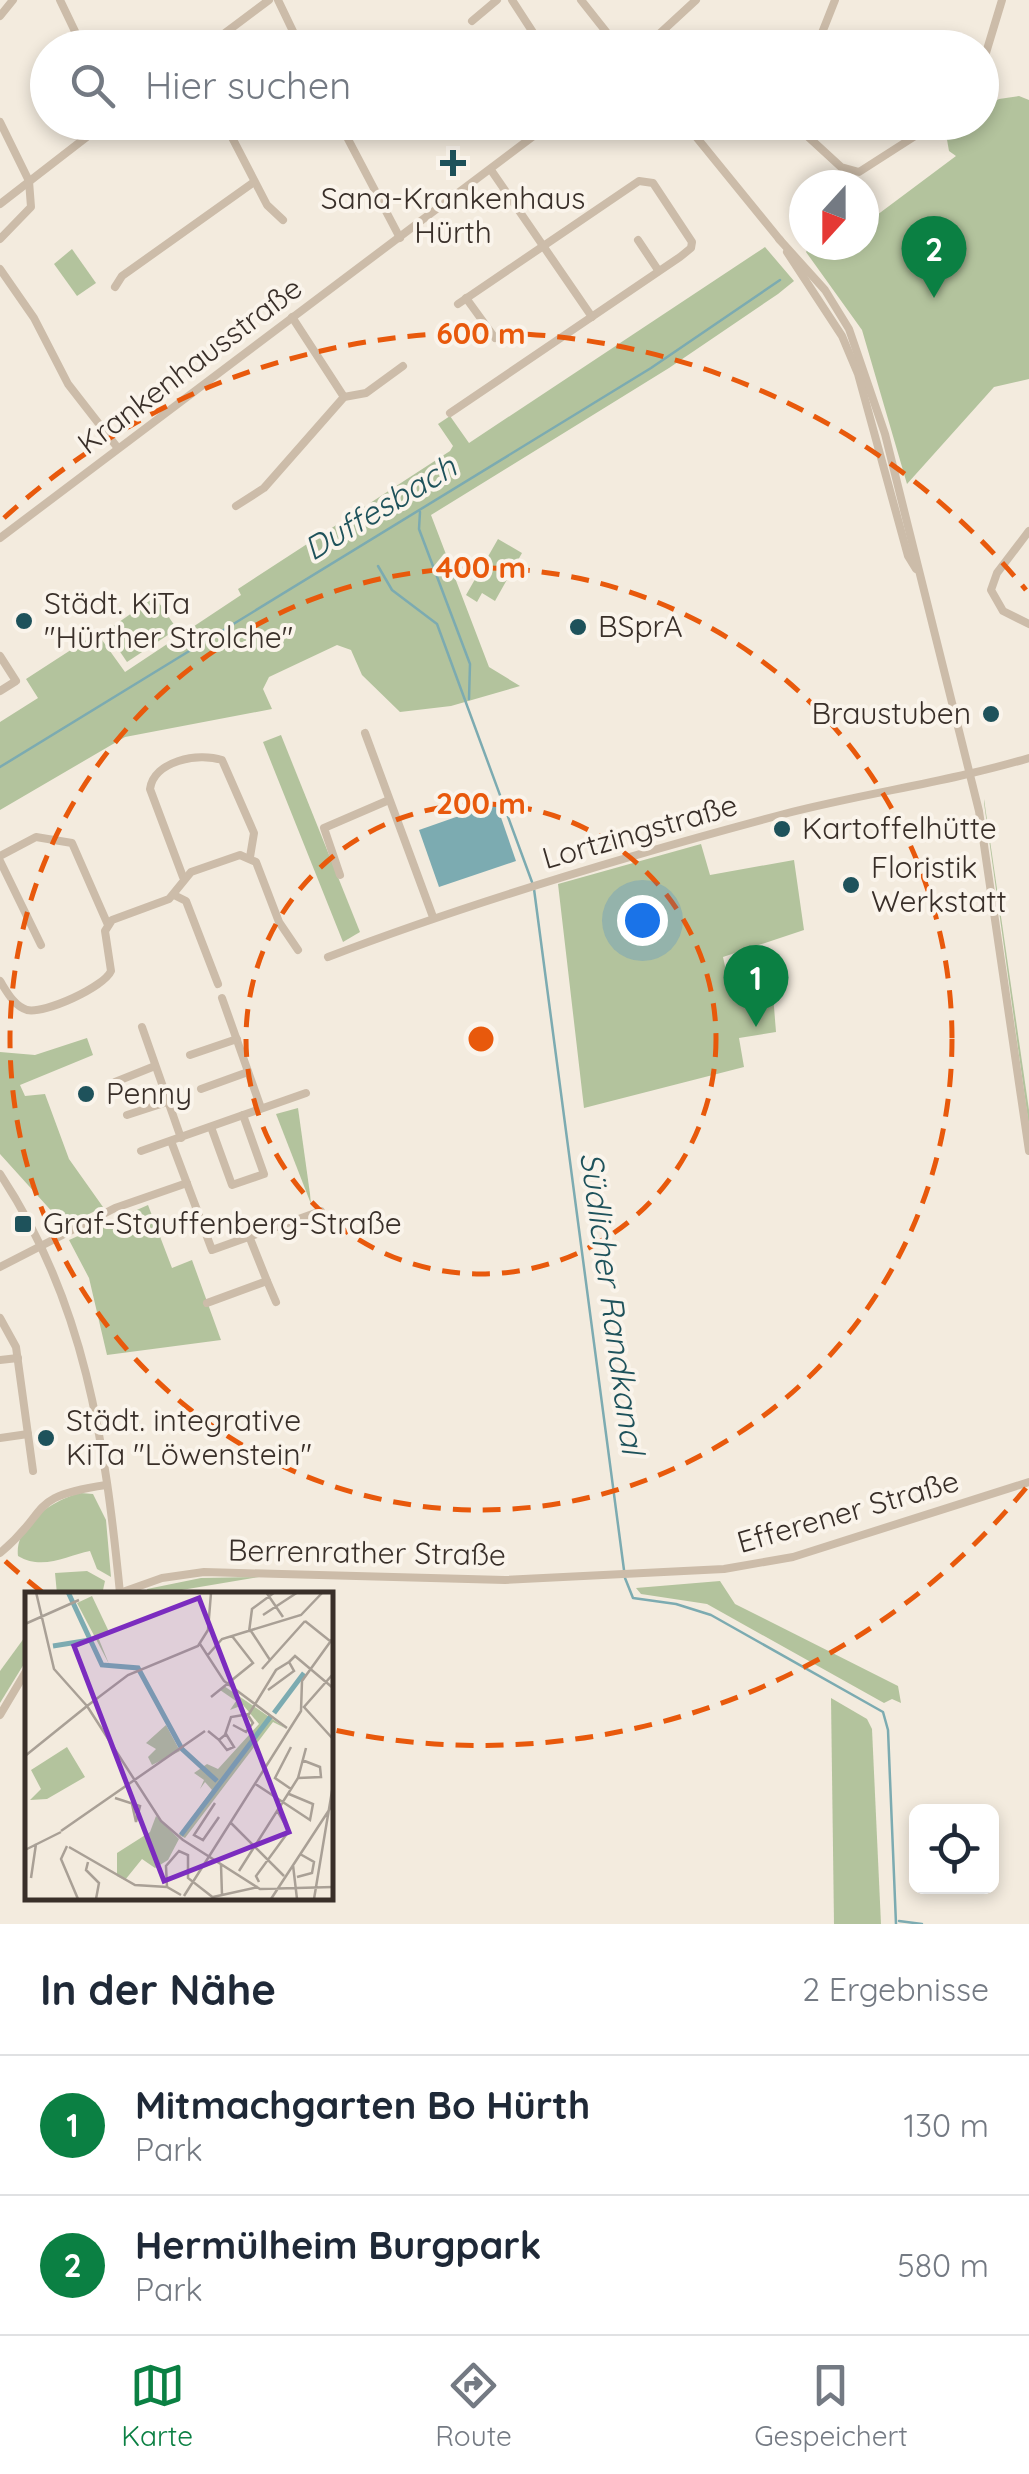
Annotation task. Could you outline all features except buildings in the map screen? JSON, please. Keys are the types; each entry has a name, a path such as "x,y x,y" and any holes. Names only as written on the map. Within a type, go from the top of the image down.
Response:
{"street":[{"path":"0,16 14,0"},
{"path":"60,0 74,30"},
{"path":"230,30 269,0"},
{"path":"278,0 292,30"},
{"path":"472,21 497,0"},
{"path":"512,0 531,30"},
{"path":"581,0 605,30"},
{"path":"664,30 696,0"},
{"path":"824,30 836,0"},
{"path":"993,30 1002,0"},
{"path":"0,122 30,181 29,212 0,239"},
{"path":"0,204 83,140"},
{"path":"233,140 267,205 283,220"},
{"path":"348,140 400,238"},
{"name":"Krankenhausstraße","path":"0,538 530,140"},
{"path":"699,140 825,290 859,352 885,434 971,772 1029,1151"},
{"path":"812,140 841,167 859,172 909,140"},
{"path":"492,170 592,317"},
{"path":"450,413 692,245 653,183 639,181 462,301 495,338"},
{"path":"115,287 122,276 254,182"},
{"path":"638,240 658,270"},
{"path":"0,270 34,318 68,384 117,447"},
{"path":"292,318 344,397"},
{"path":"236,506 264,488 344,397 366,393 403,366"},
{"path":"1029,531 997,573 992,590 1002,610 1029,624"},
{"path":"0,656 16,681 0,692"},
{"path":"365,733 433,917"},
{"path":"184,876 150,790 154,776 164,766 212,757 222,760 254,833 250,857 279,922 298,950"},
{"name":"Lortzingstraße","path":"328,958 433,917 524,888 786,814 1029,758"},
{"path":"340,876 324,828 389,800"},
{"path":"0,981 20,1007 36,1011 101,986 112,971 106,938 108,924 72,843 36,836 0,858 41,945"},
{"path":"108,924 174,895 184,876 240,855 250,857"},
{"path":"174,895 186,901 218,984"},
{"path":"222,998 261,1108"},
{"path":"142,1027 167,1102 186,1182 212,1250 321,1211"},
{"path":"190,1055 237,1039"},
{"path":"115,1082 155,1066"},
{"path":"201,1089 248,1072"},
{"path":"141,1151 306,1093"},
{"path":"128,1115 167,1102"},
{"path":"211,1127 232,1185 264,1174 243,1115"},
{"path":"0,1174 43,1246 78,1337 106,1485 119,1592"},
{"path":"0,1267 115,1208 186,1182"},
{"path":"249,1236 276,1302"},
{"path":"207,1303 267,1280"},
{"path":"0,1318 18,1358 34,1471"},
{"path":"0,1360 18,1358"},
{"path":"0,1438 28,1434"},
{"name":"Efferener Straße","path":"616,1577 724,1569 793,1557 1029,1482"},
{"path":"0,1552 44,1502 68,1491 106,1485"},
{"name":"Berrenrather Straße","path":"122,1592 162,1578 204,1572 438,1580 616,1577"},
{"path":"0,1715 25,1673"}],"green space":[{"path":"1019,96 1029,100 1029,379 994,387 907,484 862,330 812,260 879,260 879,214 956,156 949,151 947,140 999,140 999,99"},
{"path":"765,247 794,281 778,294 669,368 431,515 489,667 520,686 451,706 400,712 362,675 351,650 337,645 269,677 263,689 272,709 125,737 0,810 0,722 38,698 26,679 97,633 125,672 241,595 238,589 450,451 453,446 438,424 450,416 469,443"},
{"path":"72,249 96,283 77,296 54,264"},
{"path":"498,539 522,553 495,601 482,593 477,602 466,595"},
{"path":"155,597 177,629 127,662 106,631"},
{"path":"281,735 360,932 343,942 263,742"},
{"path":"984,799 1029,1110 1029,1127 984,803"},
{"path":"701,844 710,875 794,860 804,930 723,957 730,989 772,982 776,1032 739,1038 744,1067 584,1108 558,884"},
{"path":"87,1038 93,1055 20,1085 25,1096 45,1094 69,1159 103,1207 65,1226 0,1154 0,1052 35,1055"},
{"path":"298,1108 310,1194 311,1204 276,1114"},
{"path":"148,1205 172,1268 192,1260 221,1340 107,1355 89,1278 69,1240"},
{"path":"81,1493 93,1494 106,1520 111,1577 97,1569 90,1551 46,1562 18,1556 22,1534 38,1515"},
{"path":"87,1571 105,1581 103,1590 57,1592 55,1573"},
{"path":"259,1577 148,1592 147,1589 201,1578"},
{"path":"720,1581 735,1604 898,1686 901,1703 892,1699 884,1703 707,1604 641,1594 636,1588"},
{"path":"25,1637 25,1662 0,1703 0,1671"},
{"path":"831,1698 867,1719 872,1729 881,1924 834,1924"}],"water":[{"path":"496,803 516,861 439,887 419,830"}],"waterway":[{"name":"Duffesbach","path":"0,767 651,368 780,280"},
{"path":"420,512 419,529 470,664 469,699"},
{"name":"Südlicher Randkanal","path":"378,566 392,590 437,624 532,882"},
{"name":"Südlicher Randkanal","path":"534,889 624,1570"},
{"name":"Südlicher Randkanal","path":"625,1578 633,1598 676,1604 711,1615 883,1712 888,1730 896,1924"},
{"path":"899,1921 922,1924"}],"place":[{"name":"Sana-Krankenhaus Hürth","path":"453,163"},
{"name":"Hermülheim Burgpark","path":"934,298"},
{"name":"Städt. KiTa \"Hürther Strolche\"","path":"24,621"},
{"name":"BSprA","path":"578,627"},
{"name":"Braustuben","path":"991,714"},
{"name":"Kartoffelhütte","path":"782,829"},
{"name":"Floristik Werkstatt","path":"851,885"},
{"name":"Mitmachgarten Bo Hürth","path":"756,1027"},
{"name":"Penny","path":"86,1094"},
{"name":"Graf-Stauffenberg-Straße","path":"23,1224"},
{"name":"Städt. integrative KiTa \"Löwenstein\"","path":"46,1438"}]}
